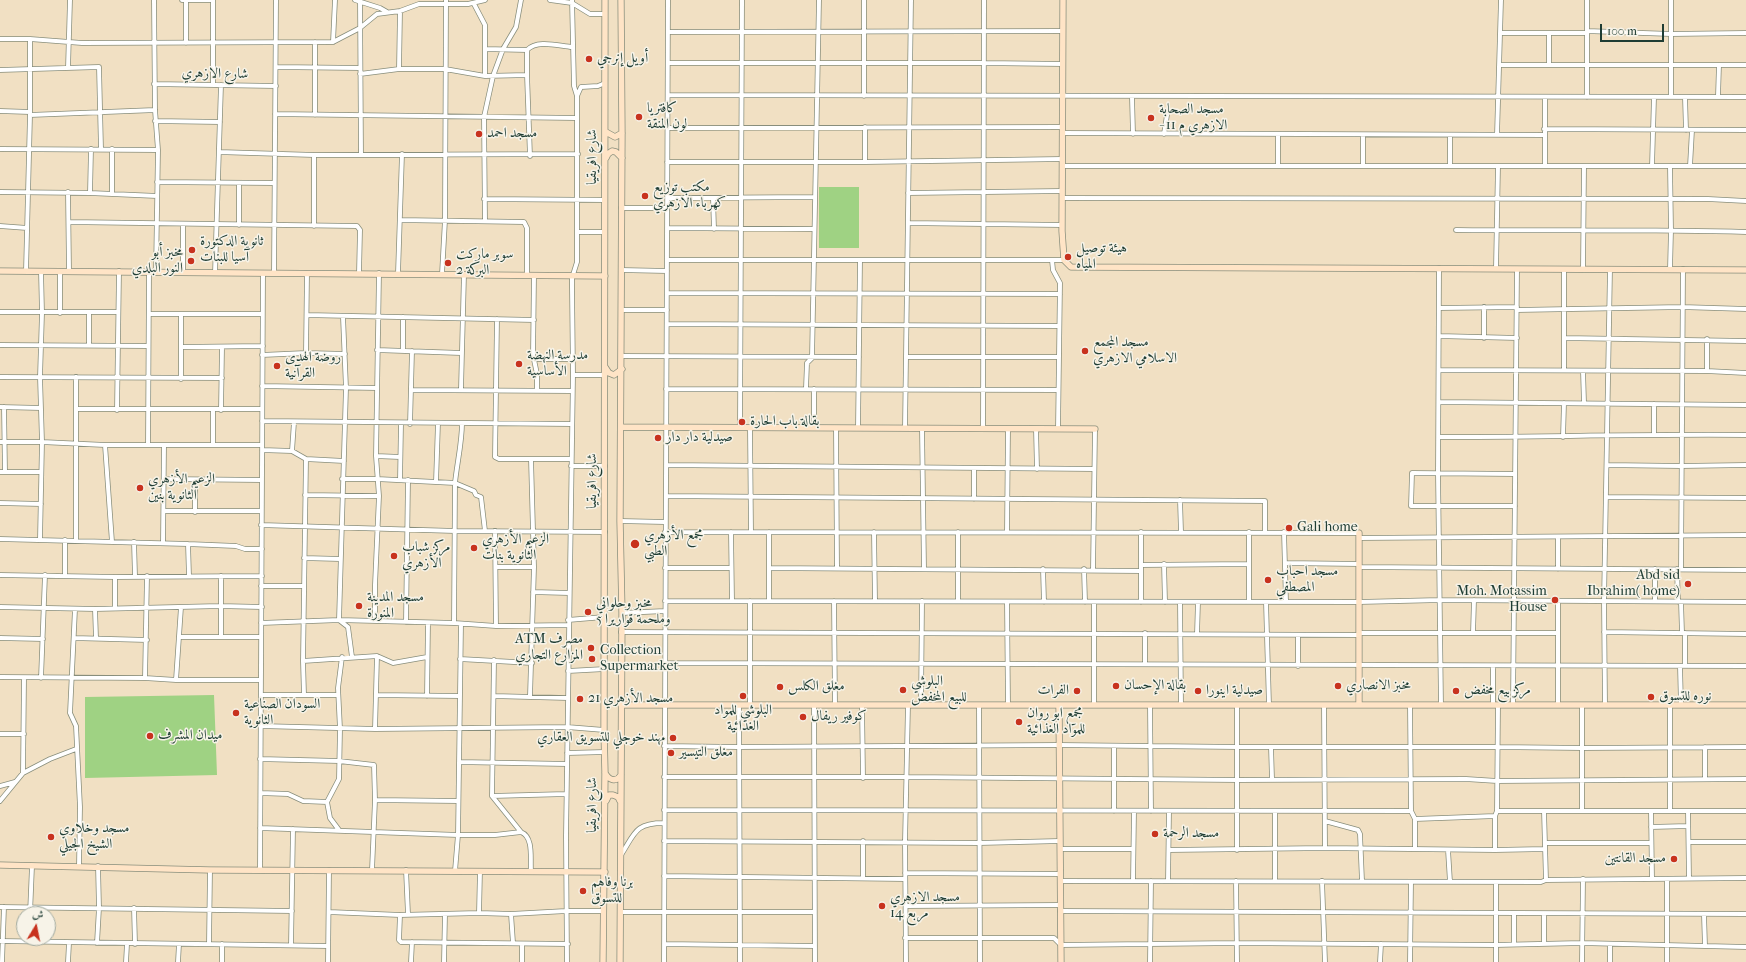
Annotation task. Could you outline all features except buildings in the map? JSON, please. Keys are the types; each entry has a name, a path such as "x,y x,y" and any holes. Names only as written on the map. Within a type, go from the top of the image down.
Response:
{"street":[{"path":"68,68 70,0"},
{"path":"154,0 154,84 155,121 158,150 156,272"},
{"path":"182,0 213,0 213,85"},
{"path":"186,0 186,43"},
{"path":"333,42 335,0"},
{"path":"355,0 360,0 388,12"},
{"path":"360,0 361,154"},
{"path":"0,39 30,39 69,43 333,42 360,28 377,14 400,12 419,4 446,2 474,4 485,0"},
{"path":"484,221 484,117 493,76 502,49 516,27 521,0"},
{"path":"550,0 572,2 587,13 605,14"},
{"name":"شارع افريقيا","path":"603,962 605,872 605,0"},
{"name":"شارع افريقيا","path":"620,962 622,613 620,521 622,368 621,0"},
{"path":"664,962 668,0"},
{"path":"740,428 742,0"},
{"path":"806,388 807,363 812,358 819,0"},
{"path":"864,0 864,96"},
{"path":"905,428 911,0"},
{"path":"983,429 984,0"},
{"path":"1062,0 1062,225 1064,260 1069,266 1076,268 1496,268 1746,270"},
{"path":"1497,135 1501,0"},
{"path":"1587,0 1587,97"},
{"path":"1671,96 1670,65 1672,0"},
{"path":"274,273 274,153 278,1"},
{"path":"442,274 446,155 446,2"},
{"path":"568,962 566,911 566,764 573,375 572,287 573,275 577,262 576,200 578,154 576,118 577,96 574,86 572,47 572,2"},
{"path":"474,4 485,25 485,76"},
{"path":"400,12 400,69"},
{"path":"668,32 1062,31"},
{"path":"1501,33 1746,33"},
{"path":"1549,33 1549,64"},
{"path":"26,271 30,113 30,39"},
{"path":"315,42 315,115"},
{"path":"485,48 527,50 531,46 539,44 572,47"},
{"path":"527,50 530,156"},
{"path":"668,63 1063,64"},
{"path":"1500,65 1746,65"},
{"path":"1718,96 1719,65"},
{"path":"0,70 99,67 101,149"},
{"path":"277,67 360,68"},
{"path":"360,74 400,69 445,69 485,76 527,75"},
{"path":"577,96 582,87 598,86 605,83"},
{"name":"شارع الازهري","path":"154,84 276,86"},
{"path":"215,273 221,85"},
{"path":"668,95 1062,97 1746,97"},
{"path":"1545,96 1545,166"},
{"path":"1652,166 1654,96"},
{"path":"1685,96 1686,130"},
{"path":"1132,97 1133,134"},
{"path":"0,111 30,113 155,110"},
{"path":"275,114 576,118"},
{"path":"1164,134 1167,115"},
{"path":"155,121 220,122"},
{"path":"668,128 1062,127"},
{"path":"865,128 865,162"},
{"path":"1544,129 1746,130"},
{"path":"1690,166 1692,130"},
{"path":"606,132 615,137 622,133"},
{"path":"1062,134 1544,135"},
{"path":"1278,134 1278,166"},
{"path":"1363,135 1363,166"},
{"path":"1450,135 1450,166"},
{"path":"0,148 158,150"},
{"path":"90,193 91,149"},
{"path":"112,149 112,194"},
{"path":"606,158 612,151 617,153 622,158"},
{"path":"219,152 314,155 402,154 483,156 578,154"},
{"path":"398,273 402,154"},
{"path":"314,155 314,226"},
{"path":"668,162 865,162 909,160 1062,159"},
{"path":"1062,166 1746,166"},
{"path":"1496,268 1498,166"},
{"path":"1584,166 1584,269"},
{"path":"1670,166 1670,269"},
{"path":"157,182 274,183"},
{"path":"239,183 239,225"},
{"path":"908,193 1062,191"},
{"path":"0,192 68,192 157,196"},
{"path":"68,192 69,271"},
{"path":"667,198 815,197"},
{"path":"714,198 714,229"},
{"path":"1062,198 1671,199 1746,201"},
{"path":"484,199 605,200"},
{"path":"622,208 667,208"},
{"path":"400,220 520,221 526,224 527,275"},
{"path":"69,222 274,225 358,228 359,273"},
{"path":"908,223 1062,225"},
{"path":"183,224 183,272"},
{"path":"0,226 27,228"},
{"path":"667,228 814,229"},
{"path":"1456,230 1671,230 1746,232"},
{"path":"577,232 605,232"},
{"path":"667,260 1064,260"},
{"path":"858,428 860,260"},
{"path":"1052,260 1053,270 1060,283 1058,429"},
{"path":"1439,268 1438,473 1441,705"},
{"path":"1513,705 1517,269"},
{"path":"1564,269 1564,370"},
{"path":"1605,705 1604,601 1610,269"},
{"path":"1681,705 1683,633 1679,602 1679,569 1681,536 1683,269"},
{"path":"621,270 667,270"},
{"path":"0,271 398,273 605,276"},
{"path":"40,271 42,313 40,377 42,442 40,539"},
{"path":"60,271 60,313"},
{"path":"117,410 119,271"},
{"path":"148,446 149,272"},
{"path":"260,869 262,793 260,759 260,680 262,607 261,480 263,273"},
{"path":"306,353 307,273"},
{"path":"375,621 379,496 376,456 377,316 379,273"},
{"path":"460,390 464,274"},
{"path":"534,275 534,359 537,374 537,391"},
{"path":"667,292 1060,294"},
{"path":"1484,307 1484,338"},
{"path":"1439,308 1746,308"},
{"path":"622,310 667,310"},
{"path":"0,312 118,312"},
{"path":"89,312 89,345"},
{"path":"149,314 262,314"},
{"path":"181,315 181,379"},
{"path":"307,315 343,317 377,316 534,320"},
{"path":"339,620 342,479 344,461 346,388 343,317"},
{"path":"403,317 403,351"},
{"path":"497,319 495,456 497,458 571,459"},
{"path":"667,324 1059,326"},
{"path":"1439,336 1517,338"},
{"path":"1564,338 1707,339 1746,341"},
{"path":"1707,339 1707,371"},
{"path":"0,344 148,346"},
{"path":"181,347 263,346"},
{"path":"221,410 222,347"},
{"path":"377,350 461,353"},
{"path":"410,424 412,351"},
{"path":"262,355 306,353 345,354"},
{"path":"622,356 859,357"},
{"path":"906,356 1059,358"},
{"path":"534,359 573,359"},
{"path":"605,367 609,373 614,375 622,368"},
{"path":"1439,370 1608,370 1746,373"},
{"path":"1584,370 1584,403"},
{"path":"573,375 605,375"},
{"path":"0,377 76,377 118,379 222,378"},
{"path":"76,377 76,540"},
{"path":"262,386 377,388"},
{"path":"666,390 806,388 1058,390"},
{"path":"814,389 814,427"},
{"path":"411,390 572,391"},
{"path":"1439,402 1746,405"},
{"path":"1563,437 1564,403"},
{"path":"1654,404 1654,435"},
{"path":"41,408 2,407 2,472 41,472"},
{"path":"76,409 262,409"},
{"path":"213,410 213,445"},
{"path":"262,421 377,424 572,424"},
{"path":"292,451 294,422"},
{"path":"436,482 438,423"},
{"path":"454,623 455,483 462,438 462,423"},
{"path":"400,480 401,424"},
{"path":"621,427 1095,429 1093,570"},
{"path":"750,428 750,532"},
{"path":"836,428 837,568"},
{"path":"922,428 924,569"},
{"path":"1007,532 1008,429"},
{"path":"1036,429 1037,469"},
{"path":"1439,437 1563,437 1607,435 1746,436"},
{"path":"2,442 42,442 75,445 213,445 262,447 292,451 306,459 344,461"},
{"path":"105,445 112,542"},
{"path":"163,543 165,479 164,445"},
{"path":"376,456 400,457"},
{"path":"304,694 304,527 306,459"},
{"path":"530,696 534,567 531,459"},
{"path":"666,465 1094,469"},
{"path":"1607,465 1746,465"},
{"path":"571,466 605,466"},
{"path":"974,468 974,499"},
{"path":"1515,474 1412,472 1411,506 1515,506"},
{"path":"165,479 261,480"},
{"path":"342,479 408,480 455,483 474,491 476,495 481,497 485,531"},
{"path":"195,480 195,512"},
{"path":"406,622 408,480"},
{"path":"305,495 379,496"},
{"path":"666,496 1265,501 1265,532"},
{"path":"1606,497 1681,499 1746,498"},
{"path":"1180,500 1181,532"},
{"path":"0,503 41,504"},
{"path":"164,512 262,511"},
{"path":"620,521 665,522"},
{"path":"261,525 455,531 605,532"},
{"path":"495,531 496,626"},
{"path":"665,532 1284,532 1439,538 1746,535"},
{"path":"731,532 732,601"},
{"path":"768,601 769,532"},
{"path":"874,532 875,601"},
{"path":"958,532 958,601"},
{"path":"1141,532 1142,602"},
{"path":"1249,532 1249,602"},
{"path":"1284,532 1286,602"},
{"path":"1359,535 1359,705"},
{"path":"1558,537 1558,569"},
{"path":"0,539 163,543 236,546 245,549 262,549"},
{"path":"65,540 65,575"},
{"path":"134,542 135,576"},
{"path":"188,544 189,576"},
{"path":"304,558 340,559"},
{"path":"1164,564 1165,602"},
{"path":"1141,565 1248,564"},
{"path":"1285,564 1558,569 1746,570"},
{"path":"496,567 534,567"},
{"path":"665,568 732,568"},
{"path":"769,568 1044,569 1141,571"},
{"path":"1044,569 1044,602"},
{"path":"1655,569 1655,601"},
{"path":"1084,570 1085,602"},
{"path":"0,574 115,577 262,576"},
{"path":"42,678 45,575"},
{"path":"145,678 148,576"},
{"path":"221,576 221,637"},
{"path":"114,608 115,577"},
{"path":"261,586 304,586"},
{"path":"533,592 569,593"},
{"path":"1473,633 1474,600"},
{"path":"665,601 1358,602 1514,600 1746,602"},
{"path":"750,601 750,705"},
{"path":"834,601 836,664 835,705"},
{"path":"921,705 922,601"},
{"path":"1558,601 1558,705"},
{"path":"1007,602 1008,705"},
{"path":"1094,602 1094,705"},
{"path":"1180,602 1181,705"},
{"path":"1197,634 1198,602"},
{"path":"1266,602 1269,705"},
{"path":"0,607 45,609 220,606 262,607"},
{"path":"176,680 181,607"},
{"path":"75,609 70,713 76,726 80,807 79,866"},
{"path":"96,609 96,638"},
{"path":"622,613 665,611"},
{"path":"568,620 604,617"},
{"path":"339,620 348,627 352,657"},
{"path":"261,623 339,620 428,622 496,626 568,626"},
{"path":"427,696 428,622"},
{"path":"455,871 458,835 461,624"},
{"path":"621,632 1298,635 1558,633"},
{"path":"1604,632 1746,634"},
{"path":"1145,634 1145,664"},
{"path":"1298,635 1298,666"},
{"path":"180,637 261,637"},
{"path":"0,638 43,639"},
{"path":"74,638 147,640"},
{"path":"303,661 342,657 377,656 393,663 427,657"},
{"path":"375,729 377,656"},
{"path":"339,830 330,818 327,802 339,779 340,729 338,688 342,657"},
{"path":"460,659 532,662"},
{"path":"494,660 492,796 521,832 525,833 529,839 530,871"},
{"path":"665,663 1145,664 1298,666 1746,666"},
{"path":"1493,666 1498,747 1495,850"},
{"path":"568,671 605,669"},
{"path":"0,677 260,680"},
{"path":"23,773 24,678"},
{"path":"261,695 338,695"},
{"path":"376,695 460,696"},
{"path":"494,696 568,698"},
{"path":"621,705 1746,705"},
{"path":"738,705 740,962"},
{"path":"814,705 815,962"},
{"path":"862,705 863,778"},
{"path":"906,962 905,842 908,705"},
{"path":"979,705 980,962"},
{"path":"1059,705 1061,962"},
{"path":"1150,705 1151,811"},
{"path":"1237,705 1237,850"},
{"path":"1324,705 1325,848"},
{"path":"1410,705 1411,811 1416,819 1415,849"},
{"path":"1582,705 1582,811"},
{"path":"1670,705 1670,811"},
{"path":"261,726 340,729 493,729 567,727 604,730"},
{"path":"0,734 24,734"},
{"path":"664,746 814,747 1059,745 1151,747 1411,748 1746,747"},
{"path":"1114,746 1114,811"},
{"path":"1271,747 1272,779"},
{"path":"1705,747 1705,779"},
{"path":"0,801 23,773 50,759 76,749"},
{"path":"567,753 605,752"},
{"path":"260,759 339,761 374,765 375,800 372,870"},
{"path":"459,762 566,764"},
{"path":"605,773 613,780 618,779 621,774"},
{"path":"664,777 907,777 1238,780 1746,779"},
{"path":"0,786 15,782"},
{"path":"262,793 288,794 303,801 327,802"},
{"path":"492,796 566,794"},
{"path":"605,804 607,797 613,794 618,797 621,803"},
{"path":"375,800 458,802"},
{"path":"664,810 1411,811"},
{"path":"1133,881 1134,811"},
{"path":"1168,881 1169,811"},
{"path":"1275,811 1275,881"},
{"path":"1497,811 1746,811"},
{"path":"1544,811 1546,880"},
{"path":"1651,811 1652,879"},
{"path":"1688,811 1689,878"},
{"path":"1416,819 1495,816"},
{"path":"1325,821 1358,830 1360,834 1362,881"},
{"path":"621,855 634,834 641,826 649,823 664,823"},
{"path":"1651,827 1688,826"},
{"path":"260,828 458,835 495,835 521,832"},
{"path":"291,945 293,829"},
{"path":"664,841 863,841 979,843 1060,841"},
{"path":"863,841 863,878"},
{"path":"1688,842 1746,842"},
{"path":"1545,843 1651,843"},
{"path":"1169,850 1325,848 1448,850 1545,849"},
{"path":"1060,849 1133,849"},
{"path":"1448,850 1450,882"},
{"path":"0,865 98,866 210,870 293,869 605,872"},
{"path":"30,906 32,866"},
{"path":"97,943 99,908 98,866"},
{"path":"209,944 210,870"},
{"path":"328,962 329,870"},
{"path":"406,870 408,914"},
{"path":"478,913 480,871"},
{"path":"905,873 1060,874"},
{"path":"664,876 905,879"},
{"path":"1667,878 1667,962"},
{"path":"1060,881 1541,882 1546,880 1583,879 1746,878"},
{"path":"1582,962 1583,879"},
{"path":"1150,962 1151,881"},
{"path":"1236,881 1237,962"},
{"path":"1322,881 1325,962"},
{"path":"1410,962 1411,882"},
{"path":"1496,882 1496,962"},
{"path":"906,906 980,905 1151,911 1237,912 1746,914"},
{"path":"2,962 2,907 16,908"},
{"path":"56,908 292,910"},
{"path":"134,908 135,944"},
{"path":"329,912 400,915 604,911"},
{"path":"621,912 814,912"},
{"path":"1514,913 1514,944"},
{"path":"444,962 445,914"},
{"path":"512,914 513,943"},
{"path":"1544,914 1544,944"},
{"path":"400,915 399,941 568,944"},
{"path":"1704,915 1705,946"},
{"path":"905,938 1054,938 1060,945"},
{"path":"2,941 16,940"},
{"path":"56,942 328,946"},
{"path":"411,962 412,942"},
{"path":"68,962 69,943"},
{"path":"1060,945 1237,943 1495,945 1582,943 1746,947"},
{"path":"126,962 127,944"},
{"path":"178,962 179,944"},
{"path":"222,944 222,962"},
{"path":"522,944 522,962"},
{"path":"664,944 815,946"},
{"path":"1380,962 1381,944"},
{"path":"1610,944 1610,962"}],"green space":[{"path":"819,187 859,187 859,248 819,248"},
{"name":"ميدان المشرف","path":"214,695 217,775 85,778 85,697"}],"place":[{"name":"أويل إنرجي","path":"589,59"},
{"name":"كافتريا لون المنقة","path":"639,117"},
{"name":"مسجد الصحابة - الازهري م 11","path":"1151,118"},
{"name":"مسجد احمد","path":"479,134"},
{"name":"مكتب توزيع كهرباء الازهري","path":"645,196"},
{"name":"ثانوية الدكتورة آسيا للبنات","path":"192,250"},
{"name":"هيئة توصيل المياه","path":"1068,257"},
{"name":"مخبز أبو النور البلدي","path":"191,261"},
{"name":"سوبر ماركت البركة 2","path":"448,263"},
{"name":"مسجد المجمع الاسلامي الازهري","path":"1085,351"},
{"name":"مدرسة النهضة الأساسية","path":"519,364"},
{"name":"روضة الهدى القرآنية","path":"277,366"},
{"name":"بقالة باب الحارة","path":"742,422"},
{"name":"صيدلية دار دار","path":"658,438"},
{"name":"الزعيم الأزهري الثانوية بنين","path":"140,488"},
{"name":"Gali home","path":"1289,528"},
{"name":"مجمع الأزهري الطبي","path":"635,544"},
{"name":"الزعيم الأزهري الثانوية بنات","path":"474,548"},
{"name":"مركز شباب الأزهري","path":"394,556"},
{"name":"مسجد احباب المصطفي","path":"1268,580"},
{"name":"Abd sid Ibrahim( home)","path":"1688,584"},
{"name":"Moh. Motassim House","path":"1555,600"},
{"name":"مسجد المدينة المنورة","path":"359,606"},
{"name":"مخبز وحلواني وملحمة قواريرا 5","path":"588,612"},
{"name":"ATM مصرف المزارع التجاري","path":"591,648"},
{"name":"Collection Supermarket","path":"592,659"},
{"name":"بقالة الإحسان","path":"1116,686"},
{"name":"مخبز الانصاري","path":"1338,686"},
{"name":"مغلق الكلس","path":"780,687"},
{"name":"البلوشي للبيع المخفض","path":"903,690"},
{"name":"الفرات","path":"1077,691"},
{"name":"صيدلية اينورا","path":"1198,691"},
{"name":"مركز بيع مخفض","path":"1456,691"},
{"name":"البلوشي للمواد الغدائية","path":"743,696"},
{"name":"نوره للتسوق","path":"1651,697"},
{"name":"مسجد الأزهري 21","path":"580,699"},
{"name":"السودان الصناعية الثانوية","path":"236,713"},
{"name":"كوفير ريفال","path":"803,717"},
{"name":"مجمع ابو روان للمواد الغذائية","path":"1019,722"},
{"name":"ميدان المشرف","path":"150,736"},
{"name":"مهند خوجلي للتسويق العقاري","path":"673,738"},
{"name":"مغلق التيسير","path":"671,753"},
{"name":"مسجد الرحمة","path":"1155,834"},
{"name":"مسجد وخلاوي الشيخ الجيلي","path":"51,837"},
{"name":"مسجد القانتين","path":"1674,859"},
{"name":"برنا وفاهم للتسوق","path":"583,891"},
{"name":"مسجد الازهري مربع 14","path":"882,906"}]}
